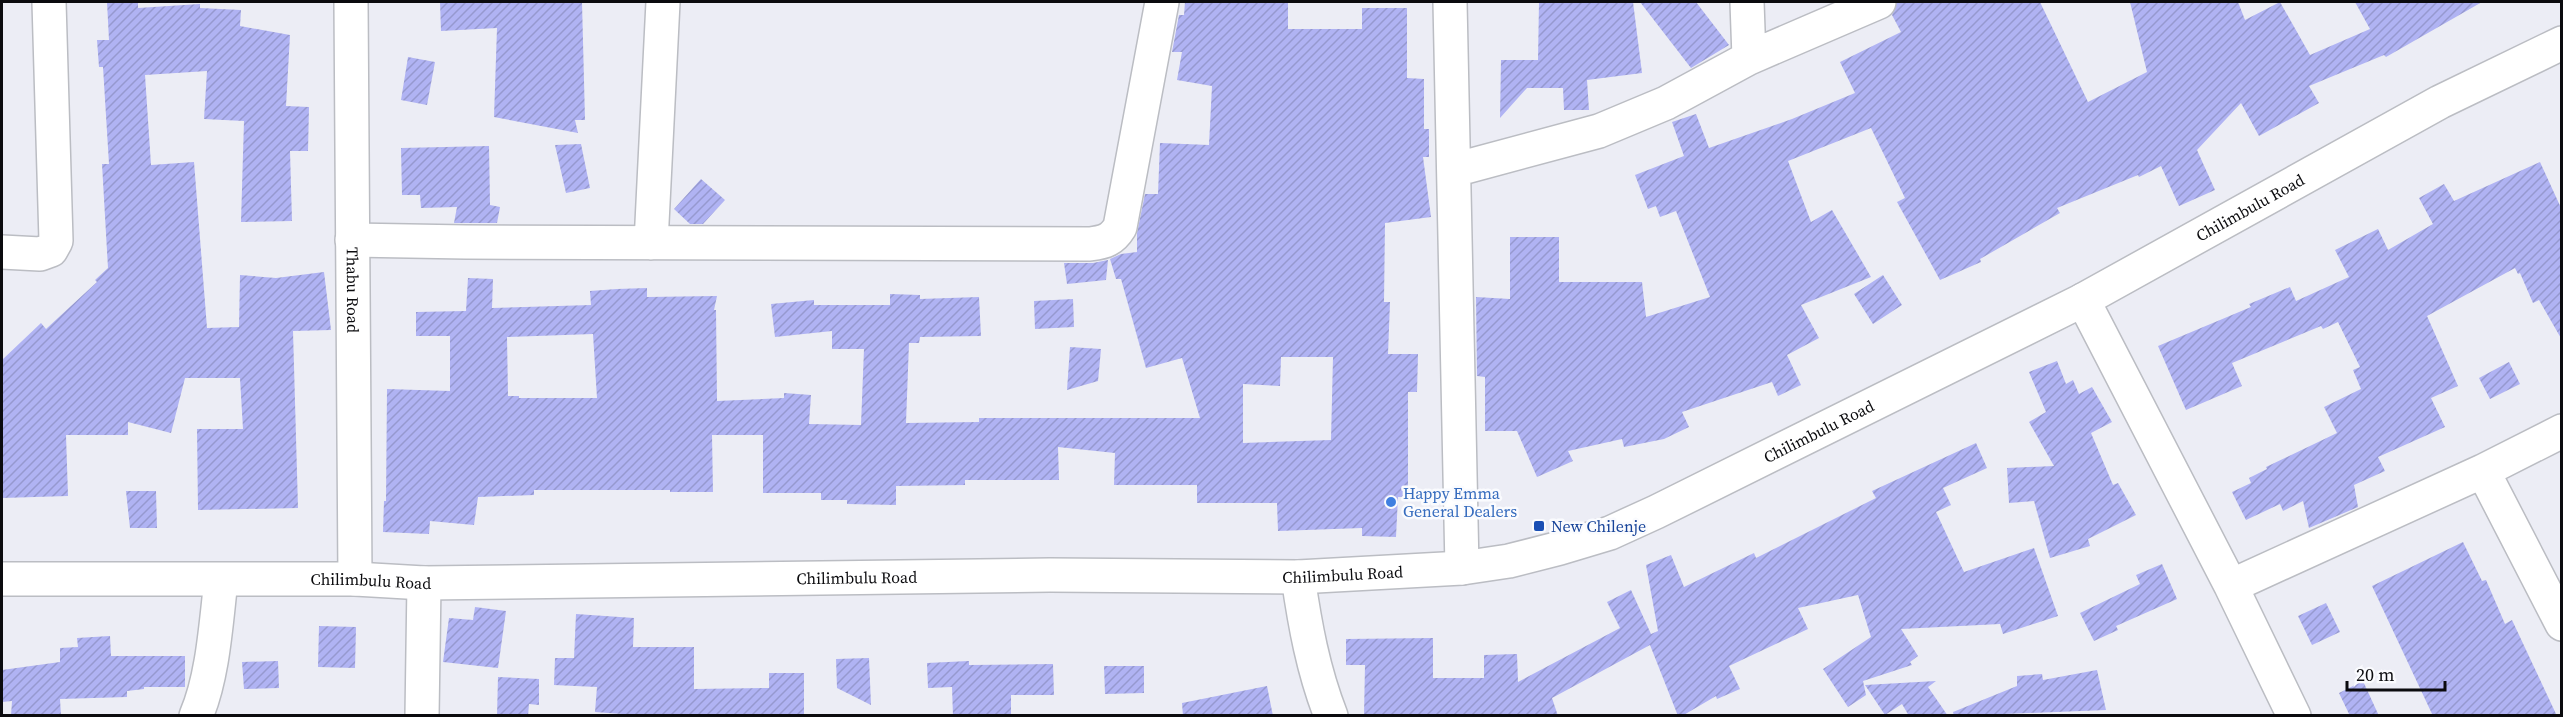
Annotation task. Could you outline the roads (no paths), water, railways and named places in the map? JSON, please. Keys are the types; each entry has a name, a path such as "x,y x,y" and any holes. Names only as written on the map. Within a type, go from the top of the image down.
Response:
{"street":[{"path":"2,252 40,254 51,250 56,241 49,2"},
{"name":"Thabu Road","path":"351,2 355,579"},
{"path":"651,243 663,2"},
{"path":"352,240 651,243 1090,244 1106,242 1120,227 1162,2"},
{"path":"1450,2 1462,568"},
{"path":"1747,2 1749,58"},
{"path":"1454,170 1599,131 1666,104 1749,58 1879,2"},
{"name":"Chilimbulu Road","path":"2,579 355,579 424,583 1050,575 1298,576 1462,568 1509,561 1610,533 1656,512 2083,300 2440,102 2562,43"},
{"path":"2083,300 2231,586 2294,716"},
{"path":"2231,586 2483,471 2562,431"},
{"path":"2483,471 2562,624"},
{"path":"1298,576 1305,631 1317,679 1331,716"},
{"path":"196,716 201,703 209,661 221,580"},
{"path":"422,716 424,583"}],"place":[{"name":"Happy Emma General Dealers","path":"1391,502"},
{"name":"New Chilenje","path":"1539,526"}]}
